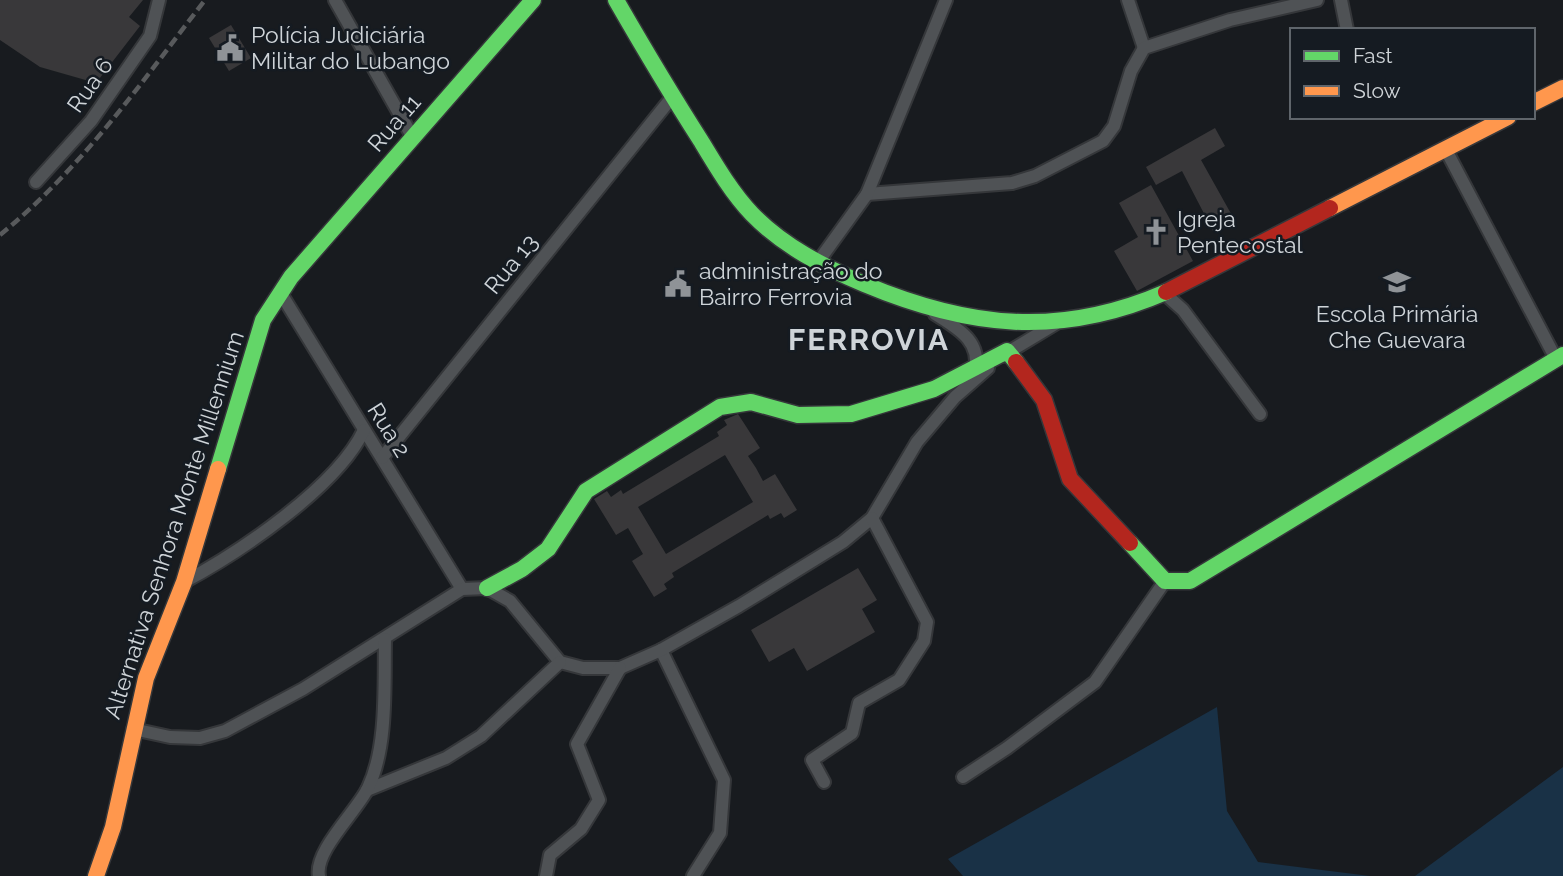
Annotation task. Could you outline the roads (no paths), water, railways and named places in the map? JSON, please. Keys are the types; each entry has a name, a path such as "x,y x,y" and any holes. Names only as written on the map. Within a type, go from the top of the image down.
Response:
{"street":[{"name":"Rua 6","path":"36,182 91,121 150,36 159,0"},
{"path":"335,0 412,136"},
{"name":"Rua 11","path":"291,277 533,0"},
{"path":"616,0 718,169 753,214 789,246 818,262 927,309 990,322 1059,322 1116,312 1164,293 1503,119"},
{"path":"818,262 867,194 946,0"},
{"path":"1128,0 1144,48"},
{"path":"867,194 1012,183 1035,176 1103,141 1114,126 1131,71 1144,48 1230,20 1317,0"},
{"path":"1341,0 1347,28"},
{"path":"1535,102 1563,88"},
{"name":"Rua 13","path":"382,458 673,96"},
{"path":"1007,351 1045,402 1069,480 1165,581 1190,581 1559,357 1446,150"},
{"name":"Alternativa Senhora Monte Millennium","path":"96,876 113,827 146,678 184,582 263,320 291,277"},
{"name":"Rua 2","path":"280,292 461,589"},
{"path":"1164,293 1183,310 1260,414"},
{"path":"927,309 970,340 978,359 975,371"},
{"path":"133,729 170,737 200,738 225,731 385,639 461,589 487,588 522,569 548,548 586,491 720,407 739,400 760,402 797,415 835,415 873,408 975,371 1059,322"},
{"path":"487,588 510,601 560,662 583,668 620,668 662,650 798,570 872,519 917,442 955,397 1007,351"},
{"path":"184,582 218,564 327,481 354,453 364,430"},
{"path":"824,782 812,760 852,733 859,703 899,680 924,641 927,622 872,519"},
{"path":"963,777 1007,748 1095,682 1165,581"},
{"path":"319,876 323,856 367,790 382,731 385,639"},
{"path":"662,650 724,780 720,833 693,876"},
{"path":"367,790 446,758 481,736 560,662"},
{"path":"546,876 550,855 581,829 599,800 577,744 620,668"}],"railway":[{"path":"0,235 58,182 84,153 205,0"}],"place":[{"name":"Polícia Judiciária Militar do Lubango","path":"230,48"},
{"name":"Igreja Pentecostal","path":"1156,232"},
{"name":"Escola Primária Che Guevara","path":"1397,282"},
{"name":"administração do Bairro Ferrovia","path":"678,284"}],"district":[{"name":"FERROVIA","path":"869,340"}]}
